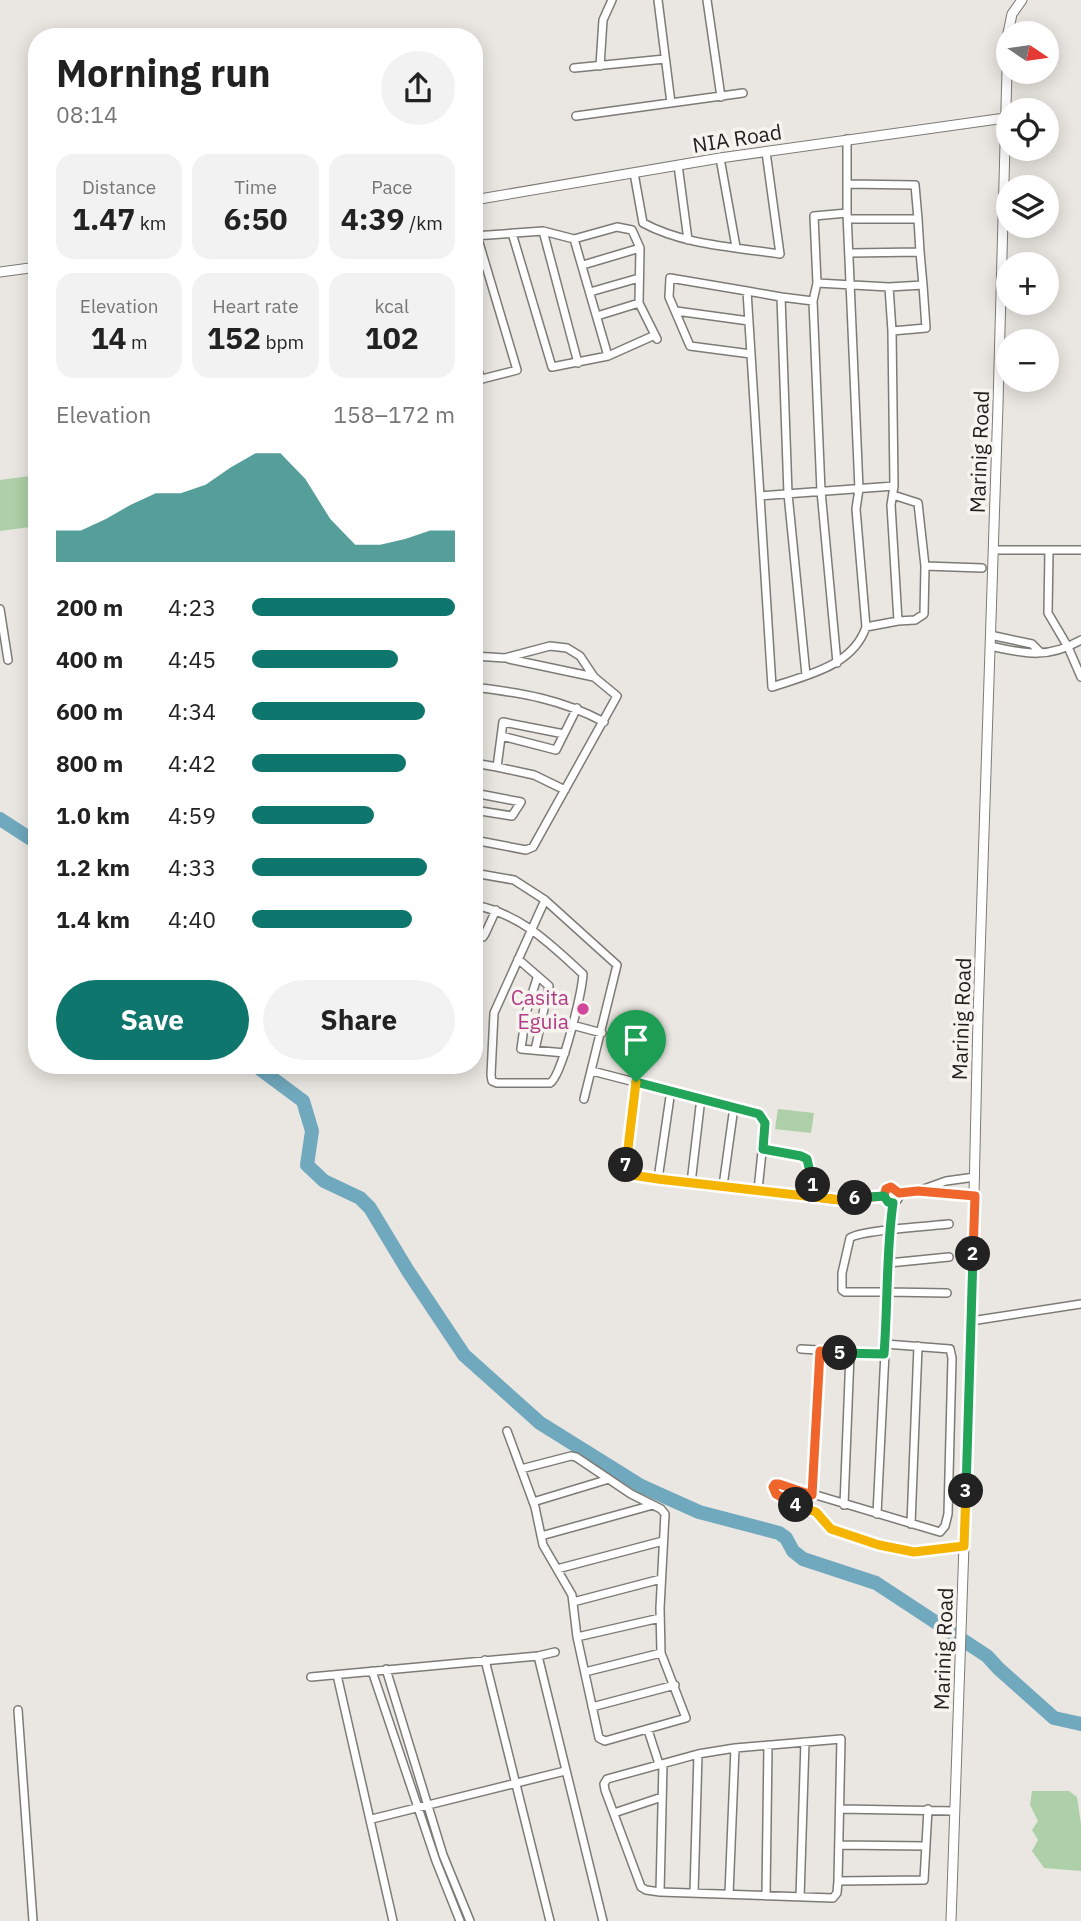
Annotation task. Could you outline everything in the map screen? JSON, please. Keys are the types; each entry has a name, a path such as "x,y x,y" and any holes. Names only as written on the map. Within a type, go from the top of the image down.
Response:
{"street":[{"path":"600,66 603,20 612,0"},
{"path":"658,0 671,103"},
{"path":"707,0 720,97"},
{"name":"Marinig Road","path":"1005,98 1007,33 1012,13 1021,0"},
{"path":"574,68 666,59"},
{"path":"576,116 743,93"},
{"name":"NIA Road","path":"483,198 720,158 996,119"},
{"path":"747,291 772,687 837,663 862,639 866,627 856,509 859,489 847,139"},
{"path":"634,173 643,223 664,235 780,254 766,152"},
{"path":"720,158 736,247"},
{"name":"Marinig Road","path":"951,1921 975,1196 1004,161"},
{"path":"678,165 688,240"},
{"path":"848,184 915,185 926,328 892,331"},
{"path":"837,663 821,491 813,301 817,283 814,216 918,219"},
{"path":"483,235 512,233 542,231 574,239 617,227 632,230 640,248 639,303 656,337 608,356 552,367 512,233"},
{"path":"542,231 578,363"},
{"path":"574,239 608,356"},
{"path":"583,265 640,248"},
{"path":"850,253 920,252"},
{"path":"483,259 517,370 483,380"},
{"path":"0,272 28,268"},
{"path":"590,292 639,278"},
{"path":"751,354 690,346 669,297 670,278 813,301"},
{"path":"817,283 889,287 923,285"},
{"path":"889,287 894,486 891,505 898,621"},
{"path":"781,297 788,494 806,675"},
{"path":"597,317 639,303"},
{"path":"676,311 749,321"},
{"path":"760,496 894,486"},
{"path":"866,627 915,620 924,614 925,566 918,503 893,495"},
{"path":"993,550 1081,550"},
{"path":"1049,550 1048,613 1068,647 1081,677"},
{"path":"925,566 982,568"},
{"path":"0,609 8,660"},
{"path":"990,635 1032,644 1040,652"},
{"path":"990,646 1029,654 1054,652 1081,640"},
{"path":"483,842 530,850 617,696 594,677 580,656 567,648 550,646 505,658"},
{"path":"483,657 505,658 594,677"},
{"path":"483,688 548,698 577,708 604,722"},
{"path":"502,736 556,750 577,708"},
{"path":"497,767 502,726 506,722 564,734"},
{"path":"483,765 534,775 565,790"},
{"path":"483,794 522,800 512,816 483,811"},
{"path":"483,875 514,880 545,900 617,965 584,1099"},
{"path":"483,907 496,910 531,928 583,974 565,1053 554,1082 497,1083 492,1081 491,1075 494,1013 531,928 545,900"},
{"path":"483,937 496,910"},
{"path":"518,959 549,986 535,1051"},
{"path":"537,978 526,1013 521,1049 565,1053"},
{"path":"572,1025 602,1033"},
{"path":"592,1071 759,1114 764,1118 758,1190"},
{"path":"636,1082 626,1172 632,1175 840,1200 884,1196"},
{"path":"658,1179 671,1090"},
{"path":"691,1183 701,1098"},
{"path":"723,1186 734,1107"},
{"path":"763,1149 807,1159 815,1197"},
{"path":"918,1191 946,1181 975,1177"},
{"path":"893,1203 888,1202 884,1196 886,1189 891,1187 899,1193 918,1191 975,1196"},
{"path":"877,1514 888,1313 889,1231 893,1203 899,1193"},
{"path":"947,1293 845,1292 841,1283 850,1238 853,1235 949,1224"},
{"path":"889,1263 949,1258"},
{"path":"971,1321 1081,1304"},
{"path":"885,1344 950,1349 952,1358 948,1514 945,1526 940,1532 779,1484 773,1487 776,1494 816,1512 831,1529 879,1545 914,1552 964,1546"},
{"path":"911,1524 918,1346"},
{"path":"801,1349 884,1354"},
{"path":"812,1495 820,1351"},
{"path":"844,1505 850,1354"},
{"path":"507,1431 533,1502 543,1545 569,1587 577,1637 601,1740 687,1718 662,1653 660,1618 665,1514 576,1457 521,1469"},
{"path":"533,1502 609,1479"},
{"path":"541,1536 653,1505"},
{"path":"556,1569 663,1541"},
{"path":"573,1602 661,1579"},
{"path":"577,1637 660,1618"},
{"path":"311,1676 538,1656 555,1652"},
{"path":"585,1672 662,1653"},
{"path":"538,1656 603,1921"},
{"path":"485,1660 550,1921"},
{"path":"386,1669 443,1855 470,1921"},
{"path":"372,1671 436,1861 460,1921"},
{"path":"337,1675 372,1819 393,1921"},
{"path":"592,1707 675,1685"},
{"path":"18,1710 33,1921"},
{"path":"648,1730 661,1764 660,1892"},
{"path":"841,1739 837,1893 833,1898 766,1896 660,1892 641,1887 604,1784 607,1779 661,1764 735,1748 841,1739"},
{"path":"800,1897 806,1742"},
{"path":"766,1896 768,1745"},
{"path":"729,1894 735,1748"},
{"path":"694,1893 698,1754"},
{"path":"372,1819 565,1771"},
{"path":"614,1813 662,1797"},
{"path":"840,1809 954,1811"},
{"path":"838,1881 924,1880 928,1809"},
{"path":"839,1846 925,1846"}],"green space":[{"path":"28,476 28,527 0,531 0,480"},
{"path":"778,1109 814,1113 811,1133 775,1129"},
{"path":"1032,1791 1069,1791 1077,1797 1081,1824 1081,1871 1044,1868 1032,1851 1038,1840 1032,1830 1038,1821 1030,1805"}],"waterway":[{"path":"0,819 28,837"},
{"path":"267,1074 303,1101 312,1131 307,1165 324,1181 360,1198 370,1208 464,1355 540,1423 641,1486 699,1512 779,1533 803,1559 876,1583 987,1656 1054,1718 1081,1724"}],"place":[{"name":"Casita Eguia","path":"583,1009"}],"route":[{"path":"636,1082 626,1166 626,1172 632,1175 658,1179 840,1200 884,1196 888,1202 893,1203 889,1231 888,1313 884,1354 820,1351 812,1495 779,1484 773,1487 776,1494 790,1503 816,1512 827,1527 879,1545 914,1552 964,1546 975,1196 918,1191 899,1193 891,1187 886,1189 884,1196 840,1200 815,1197 807,1159 763,1149 765,1123 759,1114 636,1082"}]}
